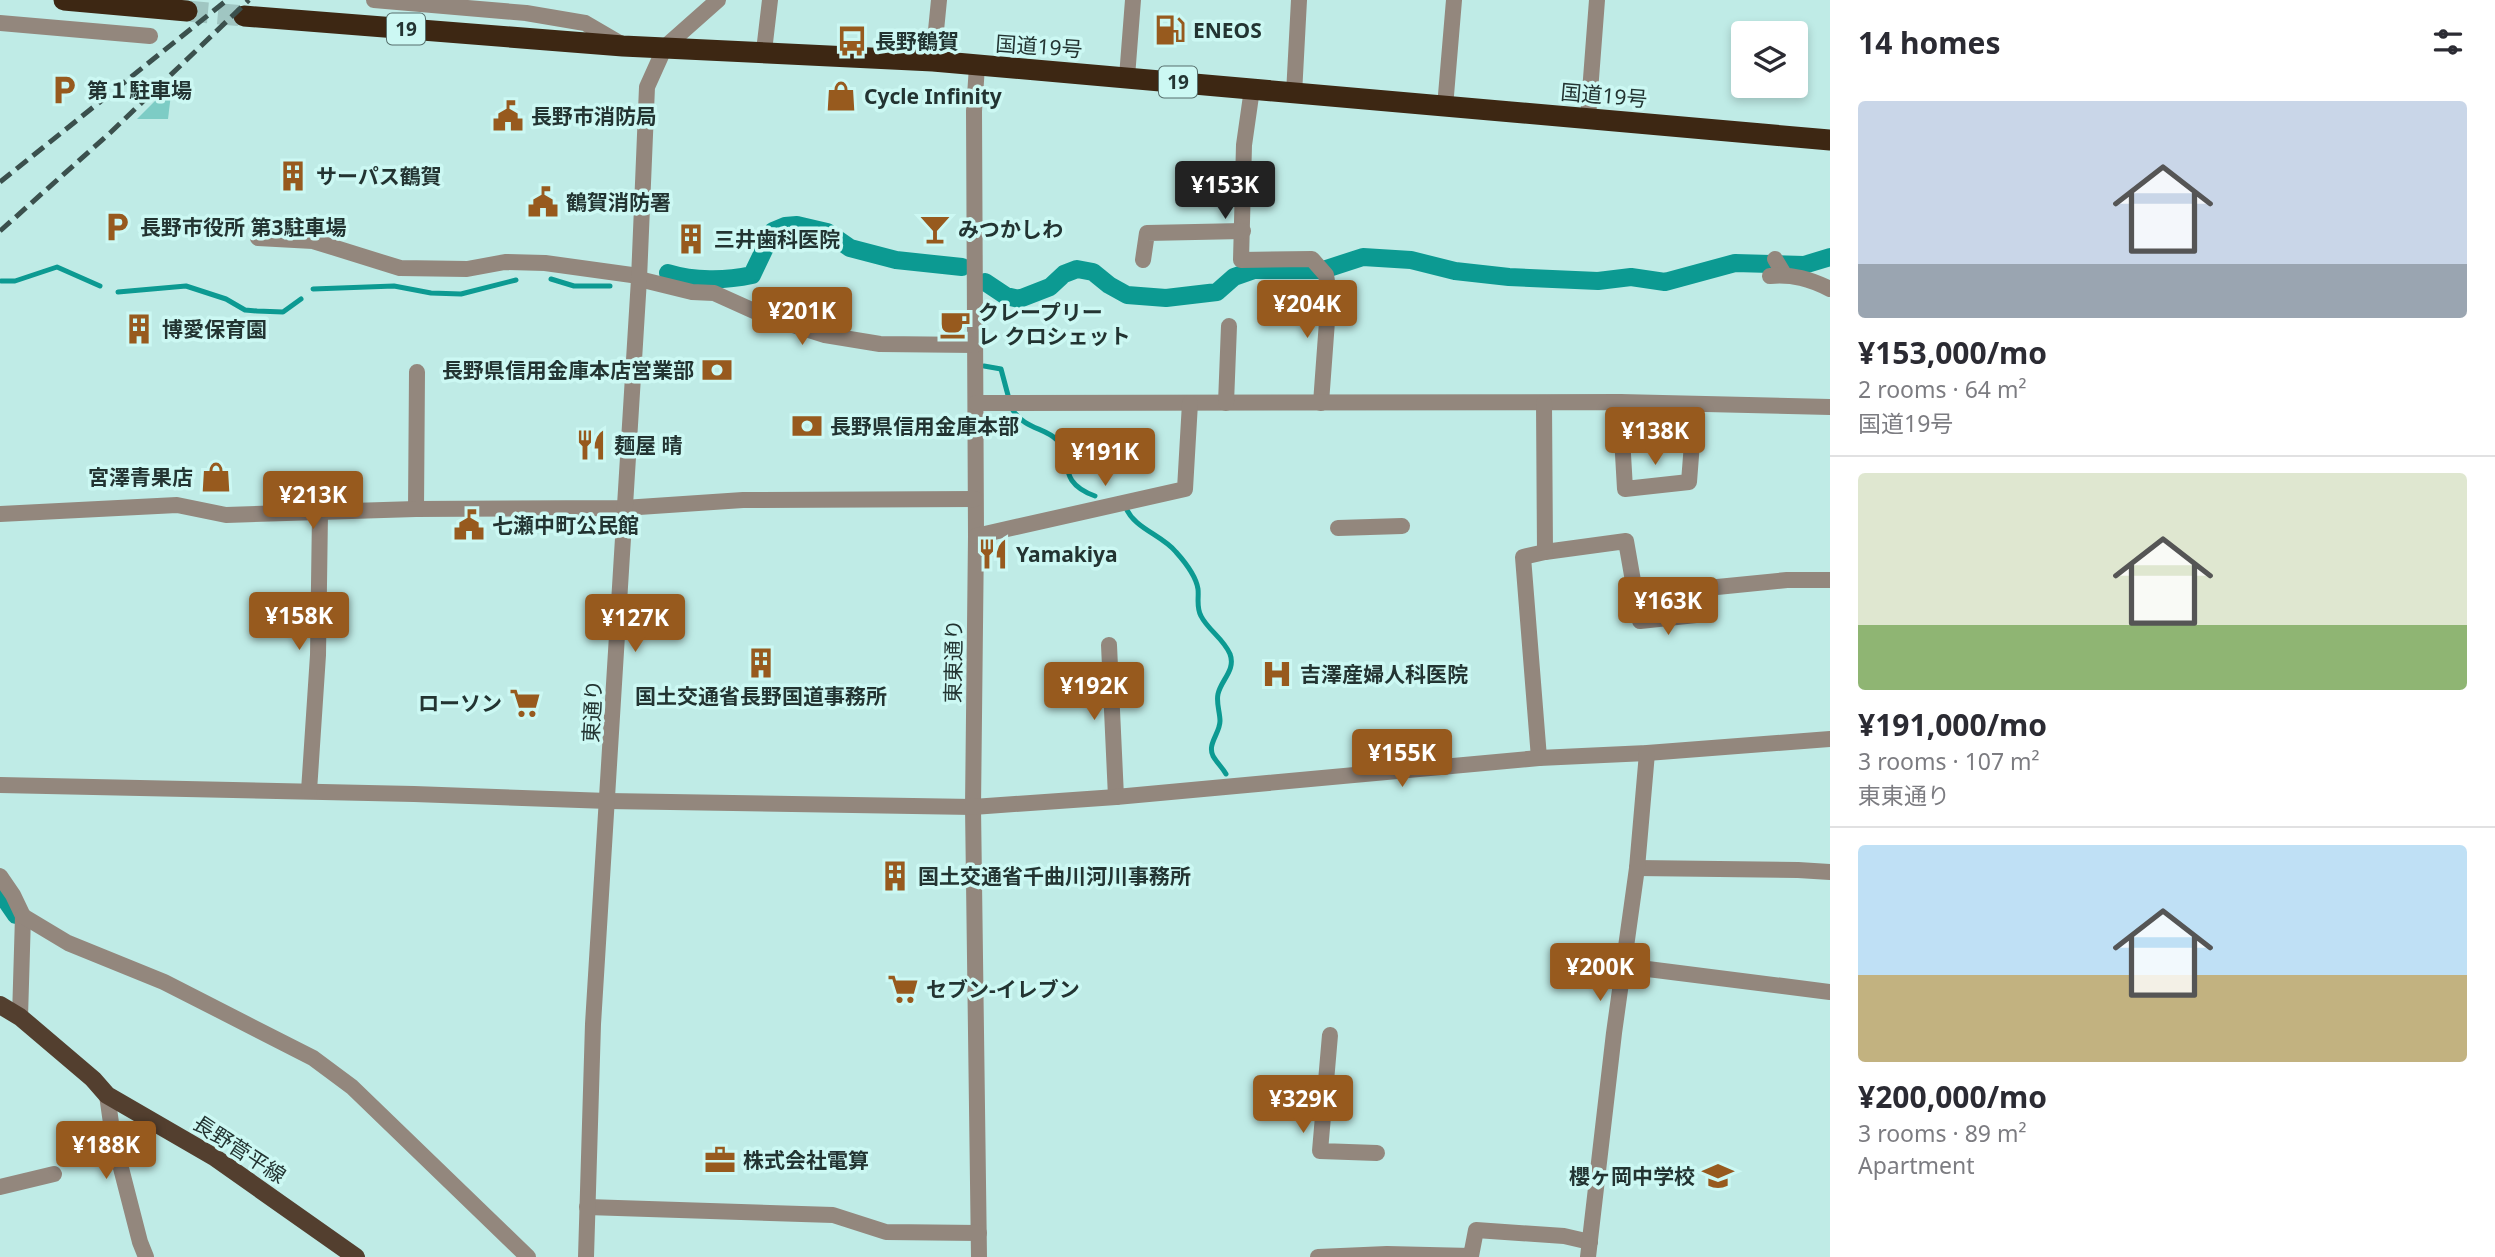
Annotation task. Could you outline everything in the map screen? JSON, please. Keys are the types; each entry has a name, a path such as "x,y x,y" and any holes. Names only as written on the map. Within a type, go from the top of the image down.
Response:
{"highway":[{"path":"64,0 187,11"},
{"name":"国道19号","path":"244,16 623,46 933,61 1830,140"}],"main road":[{"name":"長野菅平線","path":"0,1005 20,1017 93,1079 107,1095 214,1157 356,1257"}],"street":[{"path":"374,0 526,13 585,23 623,46"},
{"path":"665,47 718,0"},
{"path":"764,51 770,0"},
{"path":"933,61 939,0"},
{"path":"1127,77 1133,0"},
{"path":"1294,94 1299,0"},
{"path":"1445,107 1454,0"},
{"path":"1588,118 1597,0"},
{"path":"0,23 150,36"},
{"name":"東通り","path":"586,1257 593,1020 639,278 647,87 665,47"},
{"name":"東東通り","path":"977,66 974,111 976,536 973,807 979,1257"},
{"path":"1252,89 1244,145 1241,260 1312,259 1323,271 1329,294 1321,403"},
{"path":"1143,260 1147,233 1243,231"},
{"path":"258,238 313,241 400,268 467,269 505,262 545,263 639,278 692,292 715,293 765,316 825,335 880,344 975,345"},
{"path":"1778,270 1811,279 1830,289"},
{"path":"1226,403 1229,326"},
{"path":"416,509 417,372"},
{"path":"976,403 1620,402 1830,407"},
{"path":"1620,402 1625,489 1689,482 1695,404"},
{"path":"976,536 1185,489 1190,403"},
{"path":"1544,403 1545,552"},
{"path":"0,514 177,505 226,514 416,509 625,508 743,500 975,499"},
{"path":"309,791 318,655 320,513"},
{"path":"1338,528 1402,526"},
{"path":"1539,758 1523,557 1626,541 1640,621 1696,615 1697,589 1787,580 1830,580"},
{"path":"1109,645 1116,797"},
{"path":"0,785 309,791 608,801 973,807 1116,797 1539,758 1830,739"},
{"path":"1318,1257 1387,1254 1471,1256 1476,1230 1564,1236 1589,1250 1637,868 1647,753"},
{"path":"1637,868 1830,872"},
{"path":"0,876 23,916 20,1017"},
{"path":"23,916 68,943 164,982 313,1058 352,1087 528,1257"},
{"path":"1624,966 1830,992"},
{"path":"1330,1035 1320,1151 1377,1153"},
{"path":"107,1095 113,1137 146,1257"},
{"path":"0,1187 54,1174"},
{"path":"587,1207 833,1215 886,1232 979,1233"}],"shaded area":[{"path":"162,94 171,94 168,119 137,119"}],"waterway":[{"path":"668,273 688,278 710,279 752,275 773,231 797,225 827,232 850,248 896,260 962,267"},
{"path":"985,282 1006,296 1019,299 1050,287 1064,274 1077,269 1093,272 1127,295 1166,298 1217,292 1234,277 1254,270 1323,270 1363,257 1411,260 1455,271 1509,277 1598,281 1631,277 1665,282 1735,263 1804,265 1830,257"},
{"path":"1,281 15,281 57,267 100,286"},
{"path":"551,279 574,286 610,286"},
{"path":"313,289 394,286 431,293 461,294 516,280"},
{"path":"118,292 186,286 226,299 245,310 283,312 301,299"},
{"path":"984,366 1001,369 1009,399"},
{"path":"1012,409 1023,421 1057,440 1065,454 1067,469 1074,483 1095,496"},
{"path":"1125,506 1141,526 1170,546 1193,574 1197,584 1199,613 1230,654 1230,670 1218,694 1220,721 1212,747 1213,756 1226,774"},
{"path":"0,892 16,915"}],"tunnel":[{"path":"187,11 244,16"}],"railway":[{"path":"0,182 227,0"},
{"path":"0,231 111,132 249,0"}],"place":[{"name":"ENEOS","path":"1170,30"},
{"name":"長野鶴賀","path":"852,41"},
{"name":"第１駐車場","path":"64,90"},
{"name":"Cycle Infinity","path":"841,96"},
{"name":"長野市消防局","path":"508,116"},
{"name":"サーパス鶴賀","path":"293,176"},
{"name":"鶴賀消防署","path":"543,202"},
{"name":"長野市役所 第3駐車場","path":"117,227"},
{"name":"みつかしわ","path":"935,229"},
{"name":"三井歯科医院","path":"691,239"},
{"name":"クレープリー レ クロシェット","path":"955,324"},
{"name":"博愛保育園","path":"139,329"},
{"name":"長野県信用金庫本店営業部","path":"717,370"},
{"name":"長野県信用金庫本部","path":"807,426"},
{"name":"麺屋 晴","path":"591,445"},
{"name":"宮澤青果店","path":"216,477"},
{"name":"七瀬中町公民館","path":"469,525"},
{"name":"Yamakiya","path":"993,554"},
{"name":"国土交通省長野国道事務所","path":"761,663"},
{"name":"吉澤産婦人科医院","path":"1277,674"},
{"name":"ローソン","path":"525,703"},
{"name":"国土交通省千曲川河川事務所","path":"895,876"},
{"name":"セブン-イレブン","path":"903,989"},
{"name":"株式会社電算","path":"720,1160"},
{"name":"櫻ヶ岡中学校","path":"1718,1176"}]}
